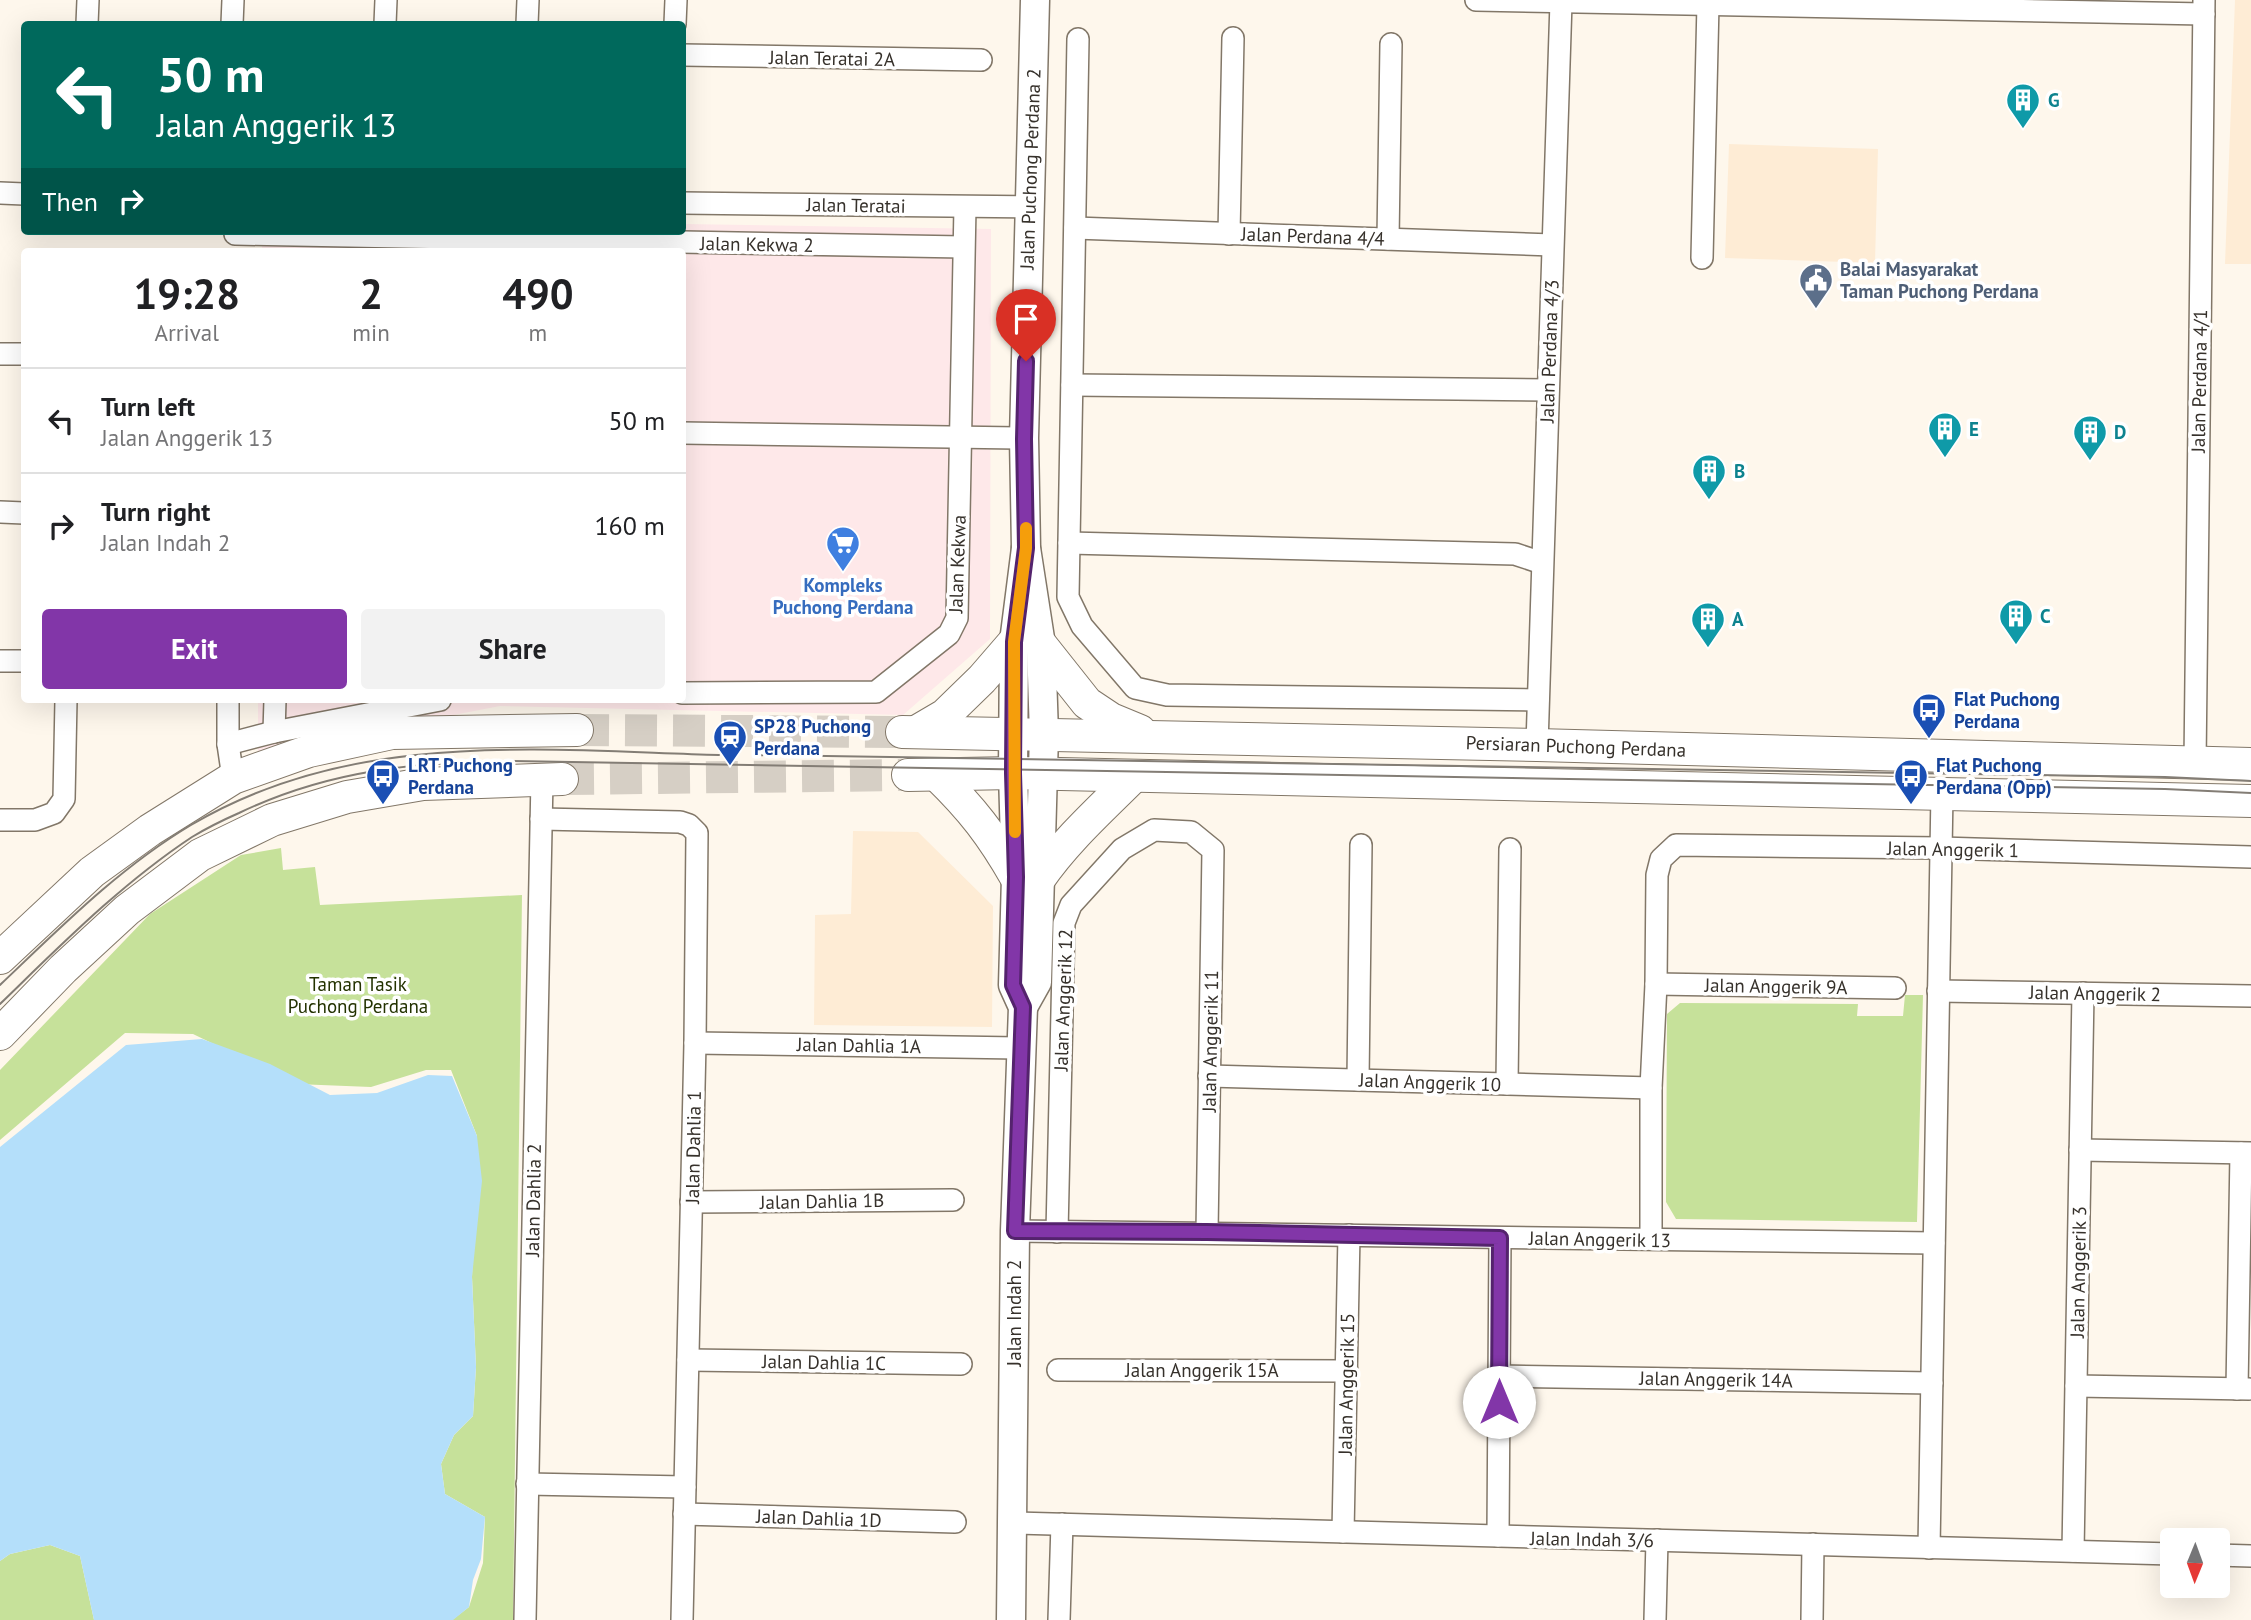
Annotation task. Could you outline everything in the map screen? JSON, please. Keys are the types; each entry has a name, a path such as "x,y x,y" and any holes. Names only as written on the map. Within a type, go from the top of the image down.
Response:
{"main road":[{"name":"Persiaran Puchong Perdana","path":"1027,643 982,679 945,715 909,732 2251,764"},
{"path":"1027,643 1087,703 1111,719 1152,736"},
{"path":"3,954 92,873 150,830 233,778 309,751 392,733 577,730"},
{"name":"Persiaran Puchong Perdana","path":"1028,878 965,802 923,775 1134,776 2251,801"},
{"path":"1028,878 1055,856 1134,776"},
{"path":"2,1028 127,910 200,855 272,820 347,797 423,784 552,779"}],"street":[{"path":"87,21 88,0"},
{"path":"232,21 233,0"},
{"path":"385,21 386,0"},
{"path":"527,21 528,0"},
{"path":"675,21 676,0"},
{"name":"Jalan Puchong Perdana 2","path":"1028,774 1024,439 1035,0"},
{"path":"1476,0 1708,5 2204,7"},
{"name":"Jalan Perdana 4/3","path":"1537,745 1560,2"},
{"path":"1702,258 1708,5"},
{"name":"Jalan Perdana 4/1","path":"2195,763 2204,7"},
{"path":"1078,38 1068,597 1082,626 1135,688 1167,695 1538,700"},
{"path":"1229,234 1233,38"},
{"path":"1388,239 1391,44"},
{"name":"Jalan Teratai 2A","path":"686,55 981,60"},
{"path":"0,194 21,194"},
{"name":"Jalan Teratai","path":"686,203 1029,207"},
{"name":"Jalan Kekwa","path":"686,693 876,692 949,634 957,618 965,207"},
{"name":"Jalan Perdana 4/4","path":"1075,228 1552,245"},
{"name":"Jalan Kekwa 2","path":"235,239 280,243 466,241 963,247"},
{"path":"0,354 21,354"},
{"path":"1072,385 1548,390"},
{"path":"686,433 1024,439"},
{"path":"0,512 21,513"},
{"path":"1069,543 1515,554 1542,563"},
{"path":"0,661 21,661"},
{"path":"0,820 35,820 54,813 64,799 66,703"},
{"path":"228,703 228,744 233,778"},
{"path":"274,732 275,703"},
{"path":"228,744 274,732 424,703"},
{"name":"Jalan Indah 2","path":"1011,1620 1015,1231 1023,1007 1037,982 1028,878 1028,774"},
{"name":"Jalan Dahlia 2","path":"525,1620 541,819 552,779"},
{"path":"1929,1548 1942,793"},
{"name":"Jalan Dahlia 1","path":"541,819 680,822 690,825 697,833 682,1620"},
{"name":"Jalan Anggerik 12","path":"1057,1232 1063,922 1071,905 1122,849 1154,830 1191,832 1213,850"},
{"path":"1358,1080 1361,845"},
{"name":"Jalan Anggerik 1","path":"1656,984 1657,875 1661,859 1676,845 1941,848 2251,857"},
{"path":"1507,1084 1510,849"},
{"name":"Jalan Anggerik 11","path":"1207,1232 1213,850"},
{"path":"1651,1239 1651,1088 1656,984"},
{"name":"Jalan Anggerik 9A","path":"1656,984 1895,988"},
{"name":"Jalan Anggerik 2","path":"1938,991 2251,996"},
{"name":"Jalan Anggerik 3","path":"2073,1551 2082,993"},
{"name":"Jalan Dahlia 1A","path":"695,1043 1022,1048"},
{"name":"Jalan Anggerik 10","path":"1209,1076 1651,1088"},
{"path":"2076,1386 2244,1389 2246,1153 2080,1150"},
{"name":"Jalan Dahlia 1B","path":"691,1202 953,1199"},
{"name":"Jalan Anggerik 13","path":"1015,1231 1934,1243"},
{"name":"Jalan Anggerik 15","path":"1343,1532 1349,1236"},
{"path":"1498,1536 1500,1238"},
{"name":"Jalan Dahlia 1C","path":"688,1360 961,1364"},
{"name":"Jalan Anggerik 15A","path":"1058,1370 1346,1371"},
{"name":"Jalan Anggerik 14A","path":"1500,1376 1932,1383"},
{"path":"527,1484 685,1487"},
{"name":"Jalan Dahlia 1D","path":"684,1514 955,1522"},
{"name":"Jalan Indah 3/6","path":"1013,1523 2160,1554"},
{"path":"1059,1620 1062,1524"},
{"path":"1655,1620 1657,1540"},
{"path":"1812,1620 1813,1544"},
{"path":"2230,1555 2251,1556"}],"shaded area":[{"path":"2235,0 2251,0 2251,264 2225,264"},
{"path":"1729,144 1878,149 1875,263 1725,258"},
{"path":"686,224 991,229 990,639 903,715 500,706 258,753 258,703 686,703 686,248 262,248 262,235 686,235"},
{"path":"853,831 918,832 993,906 992,1027 814,1025 815,915 851,914"}],"green space":[{"name":"Taman Tasik Puchong Perdana","path":"281,848 283,870 315,867 320,905 522,895 513,1620 452,1620 469,1607 483,1563 485,1517 445,1494 441,1464 454,1435 473,1416 476,1367 472,1277 477,1136 451,1070 426,1070 371,1087 296,1084 193,1034 125,1033 0,1140 0,1070 150,914 241,855"},
{"path":"1905,995 1923,995 1917,1222 1676,1219 1666,1202 1667,1014 1680,1003 1858,1004 1857,1016 1903,1016"},
{"path":"50,1545 80,1556 94,1620 0,1620 0,1561 10,1554"}],"water":[{"path":"202,1039 270,1064 330,1095 377,1093 428,1075 452,1076 477,1136 482,1181 472,1277 476,1367 473,1416 454,1435 441,1464 445,1494 485,1517 481,1559 473,1580 469,1607 453,1620 94,1620 80,1556 50,1545 10,1554 0,1561 0,1147 126,1045"}],"tunnel":[{"path":"577,730 902,732"},
{"path":"562,779 908,775"}],"tram line":[{"path":"0,985 115,879 165,842 191,825 253,794 316,773 382,759 448,752 583,750 719,755"},
{"path":"754,755 2165,777 2251,781"},
{"path":"0,1004 116,895 166,855 198,834 227,818 306,787 373,771 407,767 513,761 2165,789 2251,793"}],"slow traffic":[{"path":"1015,832 1014,642 1026,528"}],"place":[{"name":"G","path":"2023,130"},
{"name":"Balai Masyarakat Taman Puchong Perdana","path":"1816,310"},
{"name":"E","path":"1945,459"},
{"name":"D","path":"2090,462"},
{"name":"B","path":"1709,501"},
{"name":"Kompleks Puchong Perdana","path":"843,573"},
{"name":"C","path":"2016,646"},
{"name":"A","path":"1708,649"},
{"name":"Flat Puchong Perdana","path":"1929,740"},
{"name":"SP28 Puchong Perdana","path":"730,767"},
{"name":"LRT Puchong Perdana","path":"383,806"},
{"name":"Flat Puchong Perdana (Opp)","path":"1911,806"}],"route":[{"path":"1026,361 1026,548 1014,642 1013,773 1016,877 1013,985 1023,1007 1015,1231 1500,1238 1499,1402"}]}
